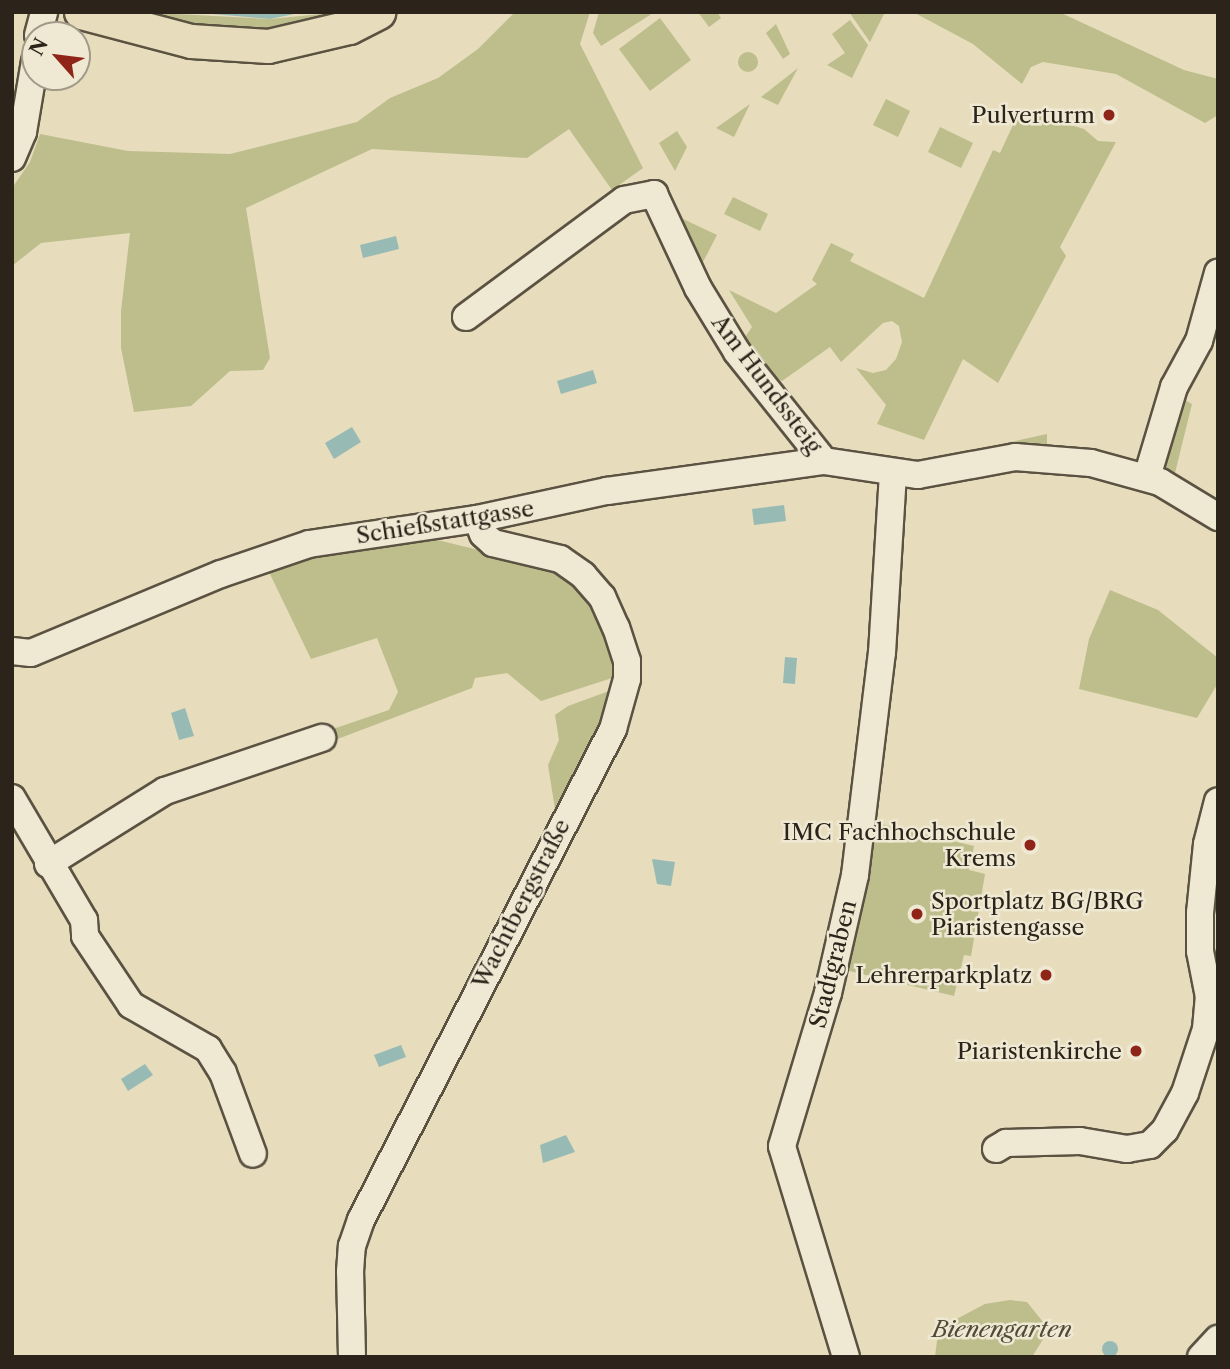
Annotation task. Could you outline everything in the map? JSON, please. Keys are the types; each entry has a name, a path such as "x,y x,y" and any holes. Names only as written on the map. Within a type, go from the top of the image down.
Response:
{"main road":[{"path":"81,12 191,41 268,46 349,27 378,12"}],"street":[{"path":"12,158 23,132 30,91"},
{"name":"Am Hundssteig","path":"466,317 624,200 653,194 698,288 737,352 824,461"},
{"path":"1147,477 1174,387 1199,341 1218,272"},
{"name":"Schießstattgasse","path":"18,656 221,574 309,544 477,519 607,491 824,461 893,474 918,475 1015,457 1091,463 1147,477 1205,505 1218,517"},
{"name":"Stadtgraben","path":"846,1357 782,1146 828,993 855,875 882,653 893,474"},
{"name":"Wachtbergstraße","path":"352,1357 350,1272 361,1220 612,729 627,679 627,661 616,628 602,597 583,575 560,559 493,543 483,534 477,519"},
{"path":"48,864 165,791 322,738"},
{"path":"12,798 48,864 84,920 85,936 131,1005 208,1049 223,1073 253,1154"},
{"path":"996,1149 1006,1143 1080,1141 1127,1149 1150,1144 1165,1130 1185,1093 1206,1028 1209,997 1200,951 1200,913 1207,844 1218,801"},
{"path":"1201,1357 1218,1339"}],"green space":[{"path":"139,12 270,19 342,12 268,30 193,25"},
{"path":"515,12 590,12 580,44 643,168 612,190 569,129 527,158 372,149 246,208 270,358 263,370 230,371 191,406 134,412 121,348 121,311 130,233 41,243 12,266 12,188 30,162 40,134 128,151 230,154 357,122 390,98 438,78 478,49"},
{"path":"599,12 649,12 650,15 601,46 593,33"},
{"path":"698,12 717,12 721,18 709,27"},
{"path":"849,12 885,12 870,42"},
{"path":"913,12 1059,12 1184,70 1218,79 1218,115 1205,123 1116,74 1043,62 1031,67 1022,84 973,44"},
{"path":"660,18 691,60 650,91 619,49"},
{"path":"850,20 868,45 852,78 827,65 845,53 832,34"},
{"path":"776,24 790,54 783,59 766,33"},
{"path":"744,52 752,52 758,62 752,72 744,72 738,66 738,58"},
{"path":"798,68 778,105 761,97"},
{"path":"886,99 910,111 898,137 873,125"},
{"path":"750,104 734,137 716,128"},
{"path":"1020,110 1084,129 1098,141 1116,142 1060,247 1066,256 998,383 963,359 924,440 877,424 886,405 856,368 873,373 886,370 896,359 902,342 899,326 892,321 883,323 841,362 830,347 782,381 760,368 741,343 752,327 729,290 776,313 817,284 812,280 831,243 854,254 850,261 924,298 993,150 1000,153"},
{"path":"940,127 973,143 961,168 928,152"},
{"path":"677,131 687,147 675,171 659,143"},
{"path":"733,197 768,214 760,231 724,214"},
{"path":"681,218 717,235 703,262 692,241"},
{"path":"1181,398 1192,404 1174,477 1160,461"},
{"path":"1047,434 1047,448 935,460 938,458"},
{"path":"433,539 545,566 566,576 583,591 606,632 616,663 612,678 541,701 507,673 475,678 472,688 327,743 324,732 389,710 398,692 377,638 311,659 268,570 314,556"},
{"path":"1110,590 1158,610 1218,658 1218,683 1197,718 1079,689 1089,639"},
{"path":"609,691 613,695 608,710 555,809 548,765 559,740 555,715 568,706"},
{"name":"Sportplatz BG/BRG Piaristengasse","path":"873,822 974,846 969,870 985,874 971,956 964,955 954,996 845,970"},
{"name":"Bienengarten","path":"1010,1300 1027,1302 1043,1322 1045,1336 1032,1357 935,1357 937,1341 947,1324 985,1304"}],"water":[{"path":"190,12 304,12 270,19"},
{"path":"396,236 399,249 363,258 360,245"},
{"path":"593,370 597,383 561,394 557,381"},
{"path":"352,427 361,442 334,459 325,443"},
{"path":"784,505 786,521 754,525 752,509"},
{"path":"785,657 797,658 795,684 783,683"},
{"path":"185,708 194,736 179,740 171,713"},
{"path":"652,859 675,862 671,886 657,884"},
{"path":"401,1045 406,1057 379,1067 374,1055"},
{"path":"145,1064 153,1075 128,1091 121,1079"},
{"path":"566,1135 575,1152 543,1163 540,1145"},
{"path":"1107,1341 1113,1341 1118,1349 1116,1355 1107,1357 1102,1352 1102,1346"}],"place":[{"name":"Pulverturm","path":"1109,115"},
{"name":"IMC Fachhochschule Krems","path":"1030,845"},
{"name":"Sportplatz BG/BRG Piaristengasse","path":"917,914"},
{"name":"Lehrerparkplatz","path":"1046,975"},
{"name":"Piaristenkirche","path":"1136,1051"}]}
